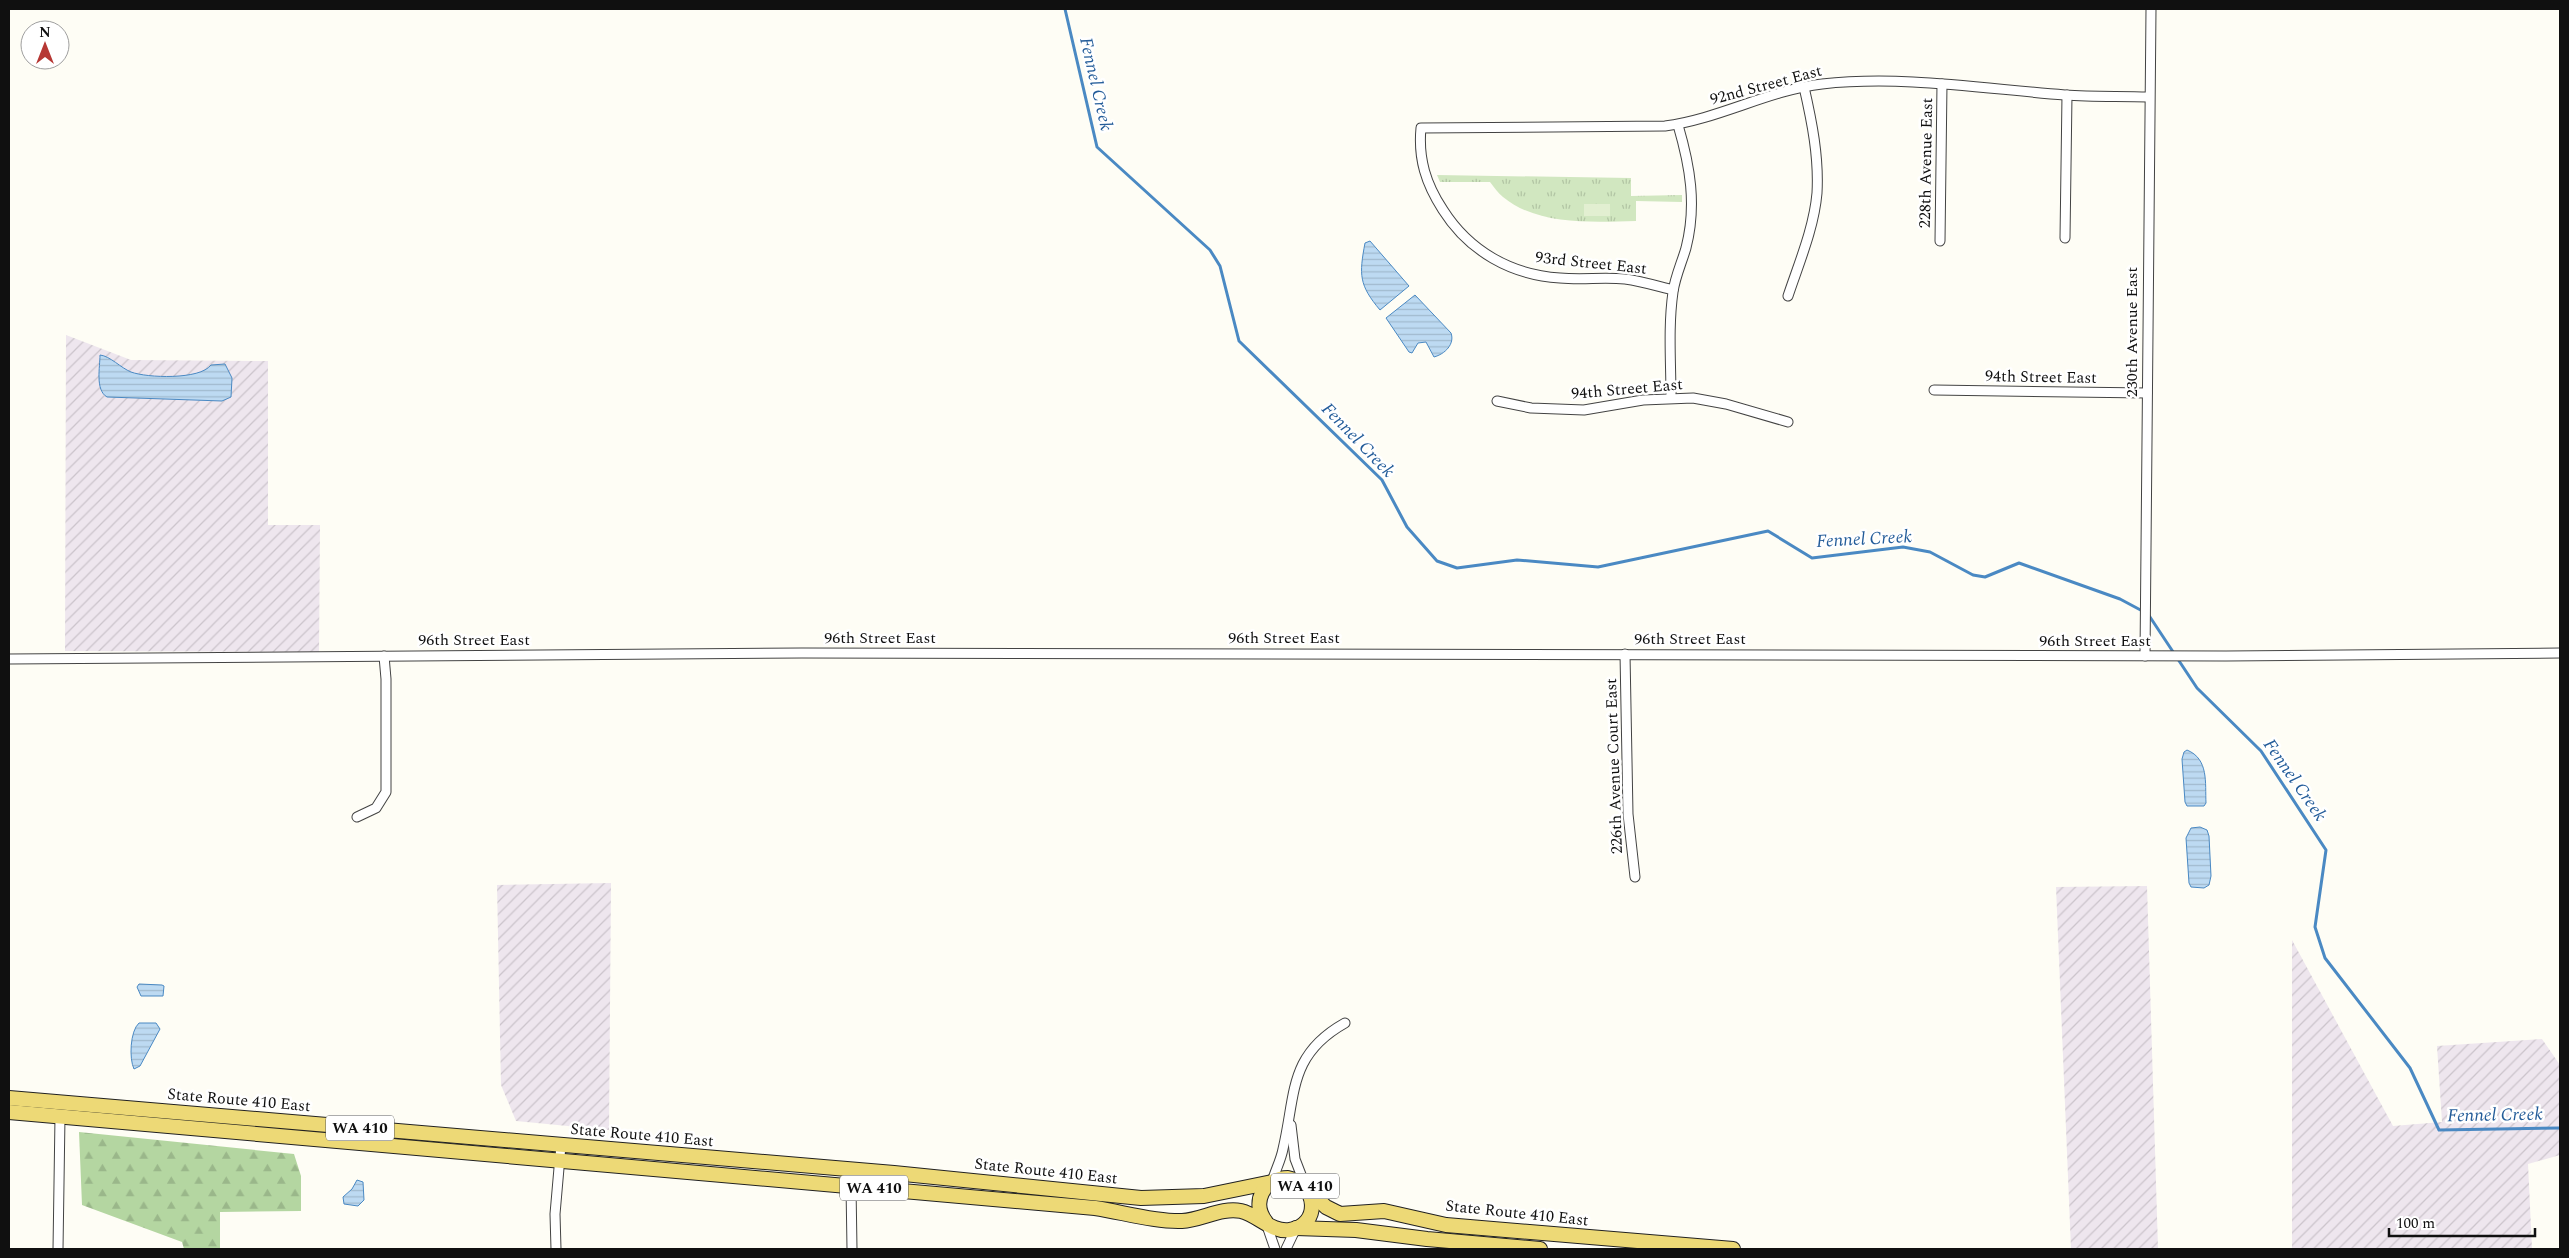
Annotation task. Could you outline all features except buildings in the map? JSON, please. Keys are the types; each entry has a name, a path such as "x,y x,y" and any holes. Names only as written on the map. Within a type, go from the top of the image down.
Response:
{"main road":[{"name":"State Route 410 East","path":"9,1098 894,1173 1140,1198 1204,1196 1272,1182"},
{"name":"State Route 410 East","path":"9,1112 1095,1208 1168,1221 1203,1219 1233,1210 1252,1214 1266,1222"},
{"name":"WA 410","path":"1288,1178 1307,1188 1312,1203 1310,1215 1296,1228 1283,1230 1266,1222 1260,1211 1260,1199 1265,1187 1272,1182 1288,1178"},
{"name":"State Route 410 East","path":"1307,1188 1326,1207 1340,1214 1384,1211 1446,1225 1733,1249"},
{"name":"State Route 410 East","path":"1296,1228 1365,1231 1427,1239 1540,1249"}],"street":[{"name":"230th Avenue East","path":"2145,656 2148,97 2151,9"},
{"name":"92nd Street East","path":"1421,128 1678,124 1804,87 1843,82 1942,84 2067,95 2148,97"},
{"name":"228th Avenue East","path":"1940,241 1942,84"},
{"path":"1788,296 1811,222 1817,194 1816,142 1804,87"},
{"path":"2065,238 2067,95"},
{"path":"1671,398 1673,290 1686,246 1692,204 1690,170 1678,124"},
{"name":"93rd Street East","path":"1421,128 1419,146 1423,172 1437,201 1461,236 1477,249 1506,266 1542,276 1626,280 1673,290"},
{"name":"94th Street East","path":"1934,390 2147,393"},
{"name":"94th Street East","path":"1497,402 1531,408 1584,410 1620,403 1671,398 1693,398 1726,404 1788,422"},
{"name":"96th Street East","path":"9,659 792,653 2173,656 2560,653"},
{"name":"226th Avenue Court East","path":"1625,654 1628,814 1635,877"},
{"path":"357,817 376,808 386,792 386,679 384,656"},
{"path":"1272,1182 1283,1151 1293,1088 1306,1058 1324,1037 1345,1023"},
{"path":"1290,1110 1295,1159 1307,1188"},
{"path":"58,1249 60,1117"},
{"path":"556,1249 555,1214 560,1145"},
{"path":"851,1186 852,1249"},
{"path":"1266,1222 1275,1249"},
{"path":"1286,1249 1296,1228"}],"shaded area":[{"path":"66,335 131,360 268,361 268,525 320,525 319,652 65,651"},
{"path":"611,883 609,1130 516,1121 501,1085 497,885"},
{"path":"2147,886 2158,1249 2071,1249 2056,887"},
{"path":"2292,940 2393,1126 2442,1122 2437,1046 2542,1039 2560,1065 2560,1155 2528,1164 2532,1249 2292,1249"}],"green space":[{"path":"1437,175 1631,178 1631,196 1682,195 1682,202 1636,201 1636,221 1566,220 1549,218 1517,206 1501,195 1490,182 1440,182"},
{"path":"1584,204 1610,204 1610,216 1584,216"},
{"path":"79,1132 294,1154 301,1176 301,1211 220,1212 220,1249 184,1249 182,1242 82,1205"}],"water":[{"path":"1370,241 1409,286 1380,310 1368,293 1362,279 1365,243"},
{"path":"1415,295 1451,333 1452,341 1442,354 1434,357 1426,342 1418,343 1412,353 1409,352 1386,318"},
{"path":"100,355 131,372 149,376 185,375 205,370 211,365 225,364 232,378 231,397 222,401 107,397 103,394 100,384"},
{"path":"2187,750 2199,759 2202,765 2206,788 2206,803 2204,806 2187,806 2185,802 2182,759 2184,752"},
{"path":"2200,827 2207,830 2209,836 2211,876 2209,885 2204,888 2191,887 2189,883 2186,838 2191,828"},
{"path":"139,984 164,986 163,996 141,996 137,987"},
{"path":"139,1023 156,1023 160,1029 140,1066 134,1069 131,1059 131,1045 134,1032"},
{"path":"357,1180 363,1182 364,1200 358,1206 344,1204 343,1197 352,1189"}],"waterway":[{"name":"Fennel Creek","path":"1065,9 1097,147 1210,250 1220,266 1239,341 1382,480 1407,527 1437,561 1457,568 1517,560 1598,567 1768,531 1812,558 1903,547 1930,552 1973,575 1985,577 2019,563 2120,599 2148,614 2197,688 2261,751 2326,850 2315,927 2325,958 2410,1068 2439,1130 2560,1128"}]}
